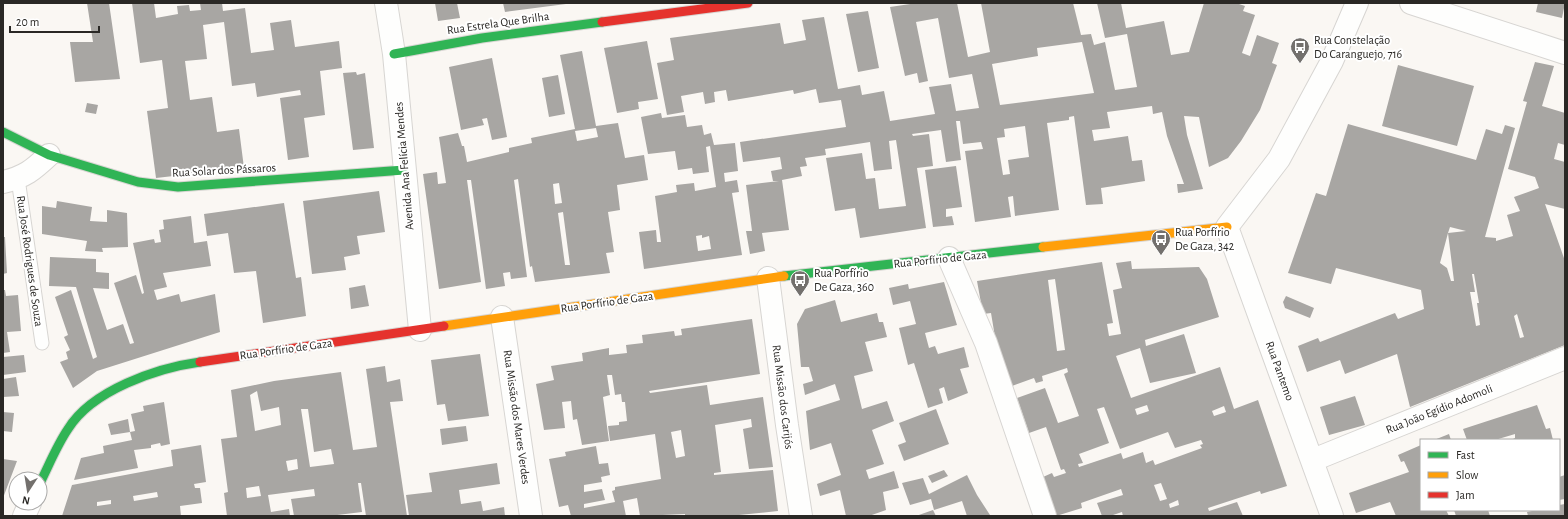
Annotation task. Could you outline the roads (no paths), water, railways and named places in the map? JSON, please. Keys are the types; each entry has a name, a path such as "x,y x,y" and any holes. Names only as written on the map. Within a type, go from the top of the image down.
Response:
{"street":[{"name":"Avenida Ana Felícia Mendes","path":"386,3 394,54 420,330"},
{"name":"Rua Estrela Que Brilha","path":"394,54 471,39 584,23 748,3"},
{"path":"1227,227 1279,160 1332,61 1357,3"},
{"path":"1411,3 1565,53"},
{"name":"Rua Solar dos Pássaros","path":"3,132 49,155 138,182 178,187 404,170"},
{"name":"Rua José Rodrigues de Souza","path":"11,180 31,172 49,155"},
{"name":"Rua Porfírio de Gaza","path":"46,471 68,428 88,407 118,386 184,364 768,278 1227,227"},
{"name":"Rua Pantemo","path":"1227,227 1313,460 1332,516"},
{"path":"949,258 986,343 1013,418 1045,516"},
{"name":"Rua Missão dos Carijós","path":"768,278 800,516"},
{"name":"Rua Missão dos Mares Verdes","path":"502,318 531,516"},
{"name":"Rua João Egídio Adomoli","path":"1313,460 1565,358"}],"lane":[{"name":"Rua José Rodrigues de Souza","path":"11,180 42,343"}],"place":[{"name":"Rua Constelação Do Caranguejo, 716","path":"1300,64"},
{"name":"Rua Porfírio De Gaza, 342","path":"1161,256"},
{"name":"Rua Porfírio De Gaza, 360","path":"800,297"}]}
